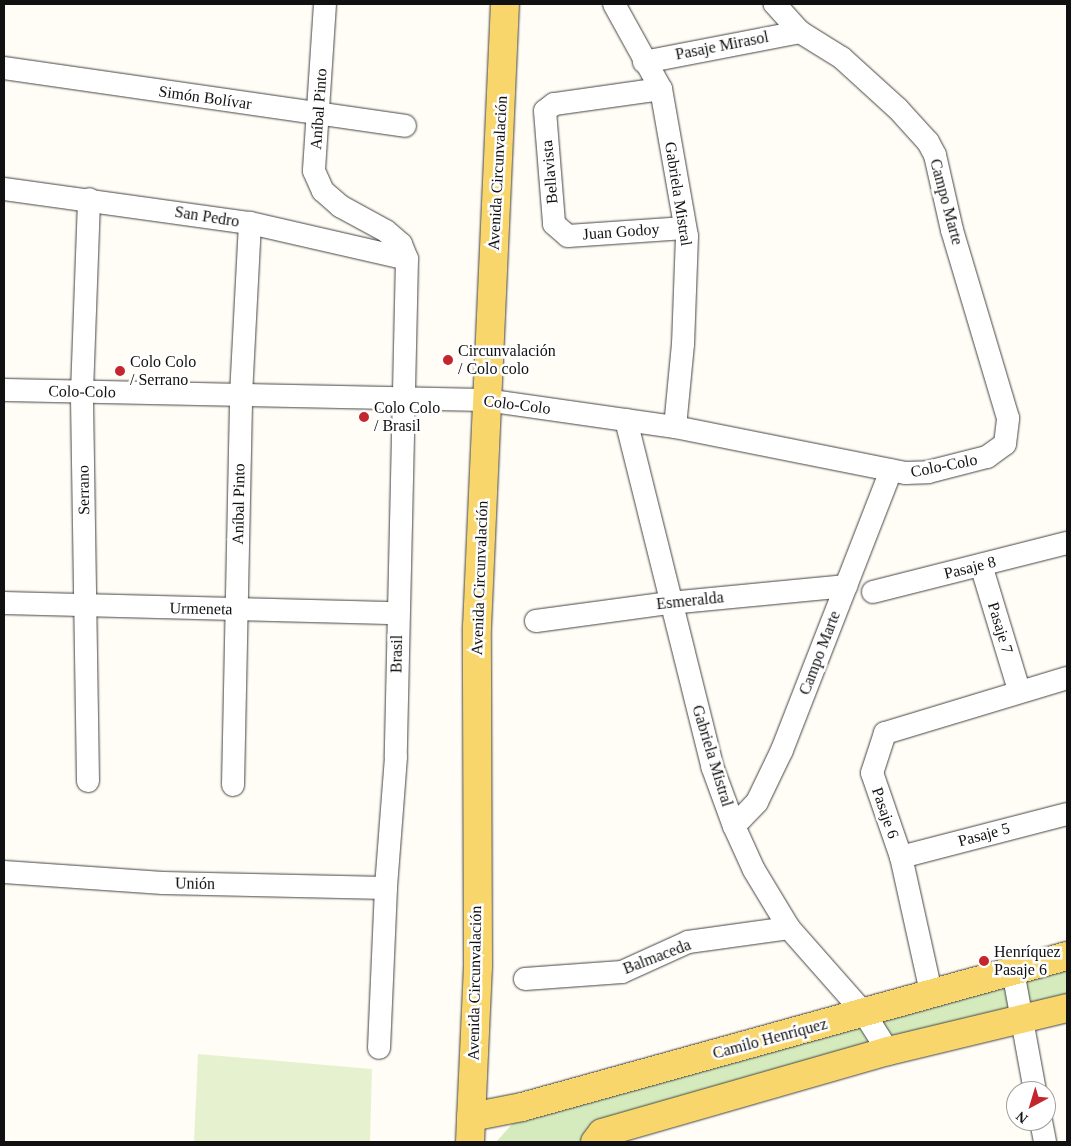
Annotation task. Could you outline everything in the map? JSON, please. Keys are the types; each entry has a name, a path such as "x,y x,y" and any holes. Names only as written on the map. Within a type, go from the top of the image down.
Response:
{"main road":[{"name":"Avenida Circunvalación","path":"470,1130 478,966 478,627 485,400 507,7"},
{"name":"Camilo Henríquez","path":"470,1130 522,1107 864,1013 931,992 1067,956"},
{"path":"595,1142 602,1133 888,1050 1023,1020 1067,1008"}],"street":[{"name":"Aníbal Pinto","path":"325,4 314,171 323,192 340,206 386,231 401,244 407,259"},
{"name":"Gabriela Mistral","path":"614,4 644,62 661,89 688,244 684,324 675,428"},
{"name":"Campo Marte","path":"776,4 800,32 857,71 928,142 935,155 952,230 1003,393 1009,432"},
{"name":"Pasaje Mirasol","path":"644,62 800,32"},
{"name":"Simón Bolívar","path":"4,68 406,126"},
{"name":"Bellavista","path":"559,231 554,224 545,111 554,104 661,89"},
{"name":"San Pedro","path":"4,189 89,199 250,223 407,259"},
{"name":"Serrano","path":"88,781 87,607 82,392 89,199"},
{"name":"Aníbal Pinto","path":"233,785 241,395 250,223"},
{"name":"Juan Godoy","path":"559,231 568,236 685,228"},
{"name":"Brasil","path":"379,1048 386,888 396,757 402,398 407,259"},
{"name":"Colo-Colo","path":"4,390 485,400 675,428 891,471 915,474 987,457 1005,444 1009,432"},
{"name":"Gabriela Mistral","path":"626,420 712,766 734,826 754,870 789,928 864,1013 888,1050"},
{"name":"Campo Marte","path":"734,826 751,810 764,790 891,471"},
{"name":"Pasaje 8","path":"873,592 1067,543"},
{"name":"Pasaje 7","path":"981,565 1019,690"},
{"name":"Esmeralda","path":"536,621 670,603 846,586"},
{"name":"Urmeneta","path":"4,604 398,613"},
{"name":"Pasaje 6","path":"931,992 900,857 872,773 885,733 1019,690 1067,678"},
{"name":"Pasaje 5","path":"900,857 1067,814"},
{"name":"Unión","path":"4,872 163,884 386,888"},
{"name":"Balmaceda","path":"525,980 622,972 688,942 789,928"},
{"path":"1013,971 1033,1081"}],"green space":[{"path":"1067,969 1067,998 894,1043 879,1017"},
{"path":"860,1020 881,1048 598,1142 496,1142 524,1111"},
{"path":"198,1054 372,1069 370,1142 194,1142"}],"place":[{"name":"Circunvalación / Colo colo","path":"448,360"},
{"name":"Colo Colo / Serrano","path":"120,371"},
{"name":"Colo Colo / Brasil","path":"364,417"},
{"name":"Henríquez Pasaje 6","path":"984,961"}]}
